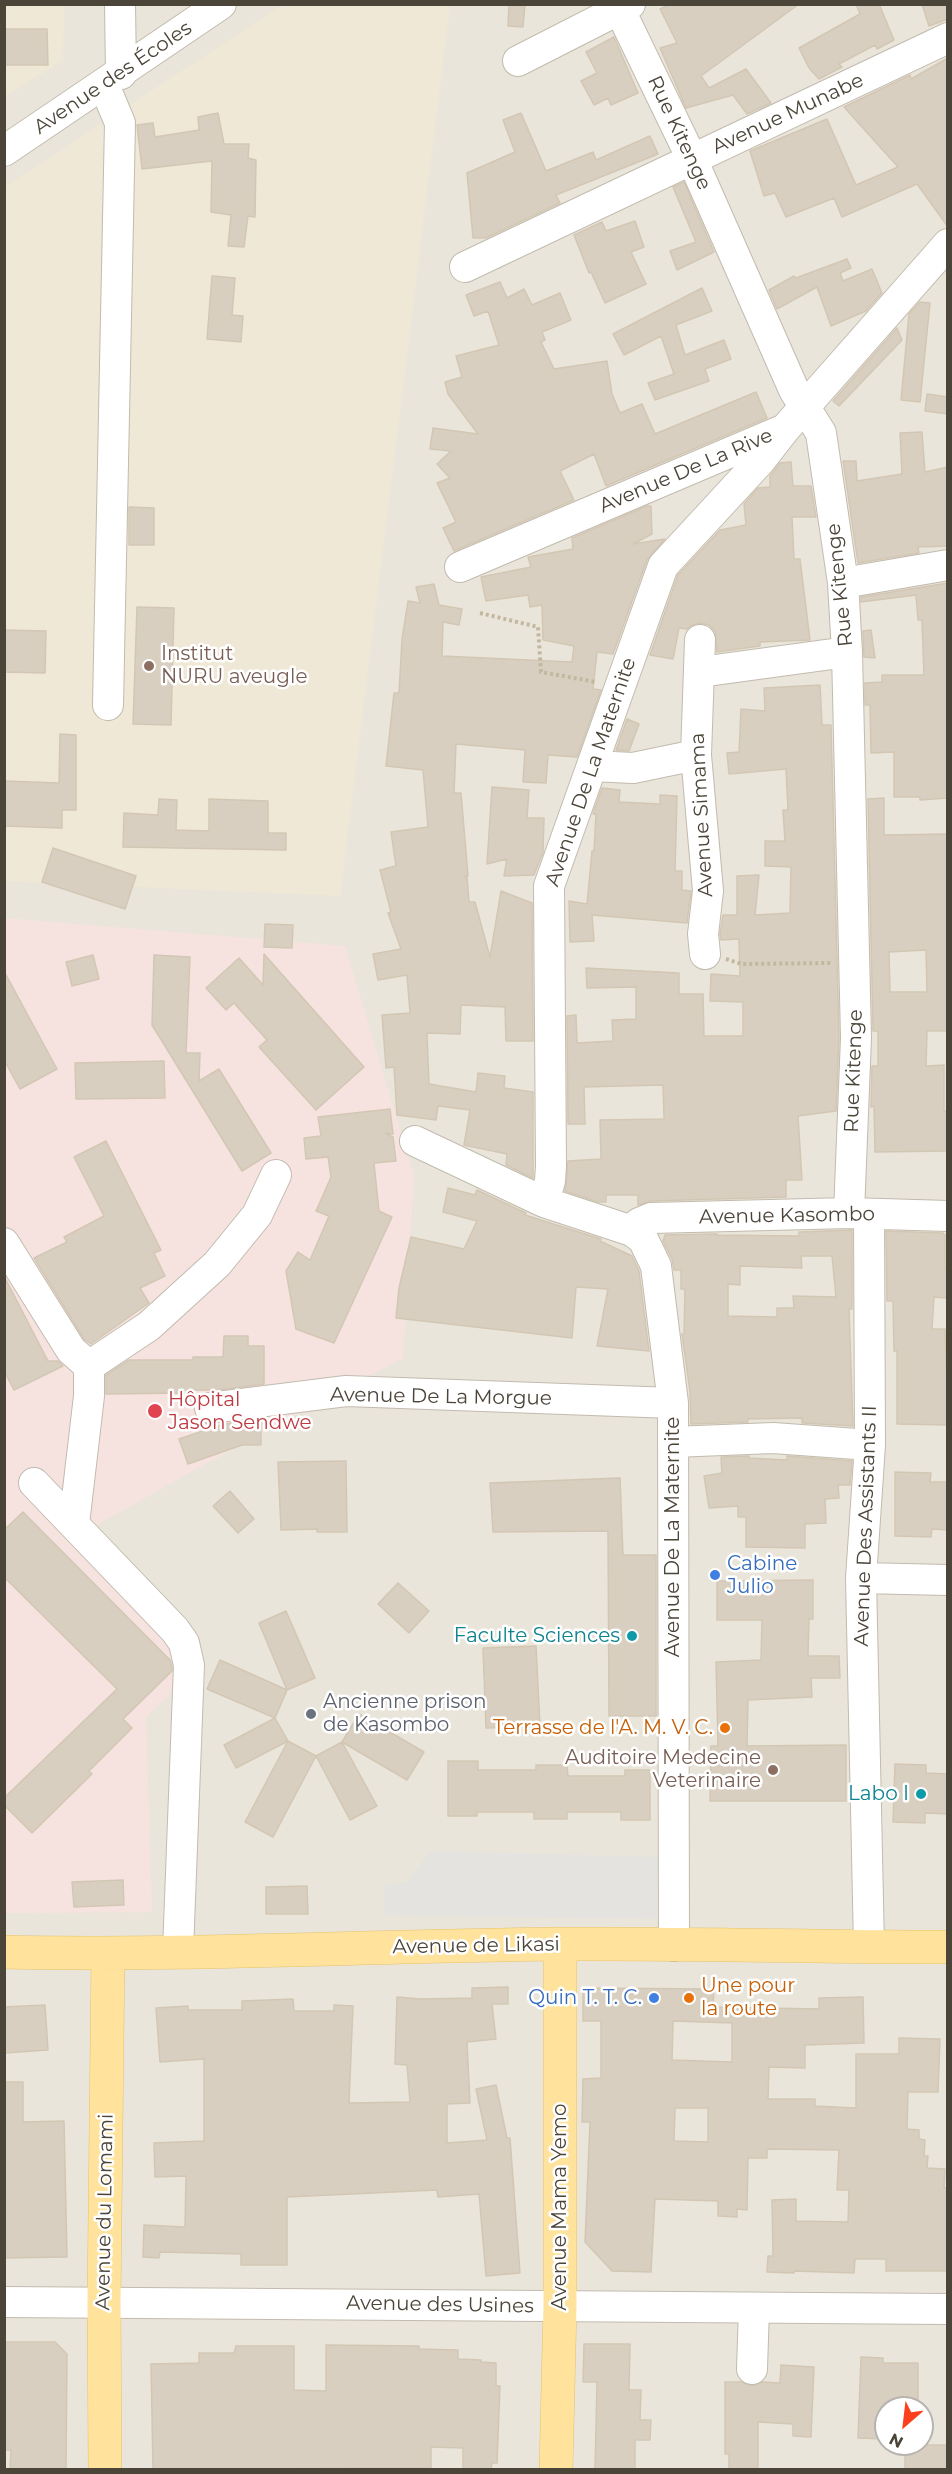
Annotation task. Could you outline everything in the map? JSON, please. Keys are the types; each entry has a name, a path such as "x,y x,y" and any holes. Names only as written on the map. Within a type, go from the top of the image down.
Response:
{"main road":[{"name":"Avenue de Likasi","path":"4,1952 108,1954 560,1944 948,1947"},
{"name":"Avenue Mama Yemo","path":"556,2469 560,2306 560,1944"},
{"name":"Avenue du Lomami","path":"105,2469 104,2301 108,1954"}],"street":[{"path":"108,705 120,123 112,80 120,4"},
{"name":"Avenue des Écoles","path":"4,151 221,4"},
{"path":"518,61 622,6"},
{"name":"Rue Kitenge","path":"622,6 794,390 807,407 821,433 843,583 847,652 859,1214"},
{"name":"Avenue Munabe","path":"465,267 948,38"},
{"name":"Avenue De La Rive","path":"460,567 785,429 807,407 948,244"},
{"name":"Avenue De La Maternite","path":"544,1202 550,1181 551,1166 549,886 663,566 760,461 785,429"},
{"path":"843,583 948,565"},
{"name":"Avenue Simama","path":"700,640 696,755 708,891 703,934 705,954"},
{"path":"699,672 847,652"},
{"path":"592,766 633,768 696,755"},
{"path":"415,1141 544,1202 632,1232"},
{"path":"89,1366 149,1326 217,1264 257,1215 276,1175"},
{"name":"Avenue Kasombo","path":"632,1232 639,1223 651,1218 859,1214 948,1216"},
{"name":"Avenue Des Assistants II","path":"859,1214 871,1326 870,1445 861,1578 869,1947"},
{"name":"Avenue De La Maternite","path":"632,1232 643,1239 656,1266 672,1403 674,1946"},
{"path":"4,1243 71,1350 89,1366 89,1396 74,1524"},
{"name":"Avenue De La Morgue","path":"210,1408 345,1391 672,1403"},
{"path":"673,1442 773,1438 870,1445"},
{"path":"34,1483 175,1630 184,1643 189,1665 178,1951"},
{"path":"861,1578 948,1580"},
{"name":"Avenue des Usines","path":"4,2302 948,2308"},
{"path":"752,2369 754,2308"}],"path":[{"path":"480,613 538,627 541,672 620,686"},
{"path":"705,954 742,964 855,963"}],"shaded area":[{"path":"5,5 947,5 947,2469 5,2470"},
{"path":"5,5 64,5 63,60 5,97"},
{"path":"282,5 450,5 340,896 5,881 5,187"},
{"name":"Hôpital Jason Sendwe","path":"4,918 345,946 414,1176 403,1358 207,1463 83,1533 194,1671 146,1717 152,1912 5,1913"},
{"path":"430,1851 658,1857 657,1919 384,1915 384,1886 409,1881"}],"building":[{"path":"509,4 525,4 523,27 508,26"},
{"path":"671,4 799,4 701,76 709,88 746,69 771,103 747,114 733,95 686,108 660,48 677,43 660,9"},
{"path":"856,4 879,4 894,40 877,49 875,45 839,64 842,67 819,79 809,68 799,48 860,14"},
{"path":"922,4 948,4 948,19 929,26"},
{"path":"4,29 47,29 48,65 4,65"},
{"path":"614,37 638,93 611,105 608,98 594,105 581,81 597,73 586,52"},
{"path":"948,58 948,227 917,184 842,217 834,198 786,217 775,193 764,196 750,151 827,119 856,185 898,167 844,107 910,75 911,79"},
{"path":"218,113 224,144 249,144 248,158 256,160 255,217 248,216 244,247 228,246 231,215 211,212 212,161 142,169 137,125 153,123 155,137 199,130 198,117"},
{"path":"521,113 546,171 593,152 596,160 650,136 658,154 556,195 560,203 486,238 473,238 467,173 515,152 503,120"},
{"path":"684,182 714,252 677,270 670,251 696,242 673,187"},
{"path":"635,221 644,247 631,252 646,284 605,303 591,272 589,273 574,235 602,222 606,231"},
{"path":"847,259 851,268 840,273 843,281 872,269 882,293 866,311 831,326 817,287 777,309 769,290 794,276 796,278"},
{"path":"212,276 235,278 232,315 243,316 241,342 207,339"},
{"path":"500,282 507,298 524,289 532,305 560,293 571,320 542,332 545,340 541,342 554,369 607,361 612,394 620,413 642,404 655,434 756,392 767,418 606,486 594,454 560,471 574,500 454,551 443,528 456,522 437,483 450,478 437,464 451,451 430,449 433,428 478,434 448,394 445,382 462,377 456,356 499,345 488,311 474,316 466,295"},
{"path":"702,288 712,311 676,325 685,355 724,340 731,359 705,369 709,381 655,400 648,383 674,374 661,336 624,355 613,334"},
{"path":"920,302 930,303 920,402 901,400 909,314"},
{"path":"897,328 902,340 839,406 833,401"},
{"path":"927,394 948,397 948,414 925,411"},
{"path":"922,432 925,472 948,467 948,546 918,547 919,553 858,563 843,461 856,461 857,481 902,474 900,433"},
{"path":"791,462 793,486 811,486 816,517 792,517 794,559 800,559 810,640 760,642 760,646 717,652 715,631 709,625 700,623 687,629 679,628 673,659 650,655 678,575 720,530 746,525 744,504 758,488 770,487 770,476 780,463"},
{"path":"651,506 652,534 633,544 665,539 647,560 613,654 597,652 593,689 601,690 577,757 548,755 546,783 523,782 525,750 456,744 454,793 461,793 468,876 464,876 467,877 469,902 475,902 490,957 501,891 532,903 533,1041 506,1041 505,1007 461,1005 460,1034 427,1033 429,1084 476,1092 478,1073 505,1076 504,1088 533,1092 533,1178 506,1165 507,1154 464,1145 470,1110 438,1106 436,1120 397,1115 394,1067 386,1068 382,1015 410,1013 407,975 378,980 373,954 401,949 388,913 391,912 380,870 396,866 391,832 428,827 423,770 386,766 394,693 399,693 402,639 408,601 420,603 416,587 434,584 439,605 462,609 459,625 443,622 442,656 572,662 574,646 543,640 542,605 530,607 528,595 486,601 481,577 531,567 528,557 573,549 572,538"},
{"path":"129,507 154,508 154,545 129,545"},
{"path":"948,583 948,798 920,800 920,797 894,797 894,752 871,753 870,705 865,705 865,683 882,682 882,675 924,675 922,620 918,620 916,595 861,602 861,597"},
{"path":"137,607 174,608 171,725 133,724"},
{"path":"4,630 46,631 45,673 4,672"},
{"path":"871,630 875,658 864,657 863,631"},
{"path":"820,685 822,725 831,725 839,1038 836,1111 798,1116 802,1180 786,1180 786,1197 651,1201 638,1205 638,1195 606,1195 606,1202 598,1202 565,1191 568,1161 601,1159 600,1120 664,1119 663,1085 584,1087 585,1124 568,1124 567,1016 576,1015 577,1043 613,1041 612,1020 636,1019 636,987 587,988 586,968 679,973 679,994 703,994 704,1036 743,1036 743,1002 710,1001 711,974 740,976 739,939 721,940 720,934 723,915 737,915 737,876 759,875 755,915 790,913 791,867 765,866 765,841 785,841 783,810 788,810 786,769 729,774 727,753 739,752 741,709 765,711 764,688"},
{"path":"627,719 639,724 629,751 616,750"},
{"path":"60,734 76,735 76,810 62,810 62,828 4,826 4,781 59,783"},
{"path":"492,787 529,790 527,818 544,818 543,852 534,875 504,876 507,859 487,864"},
{"path":"602,788 620,790 619,802 660,804 660,795 677,796 675,871 682,871 682,890 691,891 687,923 592,915 594,941 570,942 569,901 587,904 592,851 594,851 596,814 593,814"},
{"path":"884,798 884,835 948,834 948,1031 927,1031 926,1066 944,1065 944,1111 948,1111 948,1151 875,1152 874,1106 871,1107 872,1066 878,1066 878,1031 873,1031 868,799","holes":["926,950 927,992 890,992 889,952"]},
{"path":"159,799 177,800 176,830 209,831 209,799 268,801 268,833 286,833 286,850 123,847 124,813 158,815"},
{"path":"53,848 136,876 125,909 42,882"},
{"path":"265,924 293,925 292,948 264,947"},
{"path":"264,954 364,1067 316,1110 259,1047 267,1040 234,1003 226,1010 206,988 239,958 263,985"},
{"path":"93,955 99,979 72,986 66,962"},
{"path":"154,955 190,957 186,1053 200,1053 199,1081 219,1069 271,1153 242,1171 152,1025"},
{"path":"4,971 57,1069 20,1089 4,1060"},
{"path":"164,1061 165,1098 76,1099 75,1063"},
{"path":"390,1109 393,1134 385,1133 393,1137 396,1161 374,1163 379,1211 392,1217 334,1343 296,1329 286,1271 298,1252 310,1260 329,1216 316,1211 331,1177 328,1157 306,1159 304,1138 321,1136 318,1117"},
{"path":"106,1141 161,1250 154,1253 165,1276 140,1288 149,1303 91,1344 84,1339 34,1258 67,1242 64,1237 104,1216 74,1157"},
{"path":"448,1188 475,1195 477,1190 526,1213 525,1215 601,1239 600,1241 632,1256 639,1271 649,1351 597,1346 608,1289 576,1287 572,1338 396,1318 399,1288 411,1237 464,1249 477,1221 443,1212"},
{"path":"852,1230 852,1309 849,1309 853,1426 802,1423 802,1418 748,1419 748,1422 691,1424 690,1392 682,1334 684,1334 685,1289 681,1289 681,1270 674,1270 672,1259 663,1241 665,1235 799,1236 799,1232","holes":["801,1256 832,1256 836,1297 793,1296 794,1308 777,1308 777,1317 728,1316 728,1284 740,1285 740,1266 802,1268"]},
{"path":"886,1231 943,1233 945,1235 945,1269 948,1269 946,1298 934,1297 932,1329 945,1329 948,1425 897,1424 897,1351 894,1351 893,1301 887,1301"},
{"path":"4,1276 48,1361 58,1361 63,1366 14,1390 4,1371"},
{"path":"224,1336 248,1336 248,1346 264,1346 264,1384 219,1390 188,1390 188,1393 106,1394 106,1375 129,1360 193,1360 193,1357 223,1357"},
{"path":"261,1419 261,1445 242,1445 188,1464 179,1439 224,1424"},
{"path":"749,1456 749,1458 787,1460 787,1456 852,1461 850,1485 838,1485 839,1498 825,1499 826,1523 805,1524 805,1548 746,1547 746,1517 738,1517 738,1506 709,1508 704,1476 722,1473 721,1457"},
{"path":"346,1461 347,1532 317,1532 317,1529 281,1530 278,1462"},
{"path":"895,1472 931,1473 930,1482 948,1482 948,1530 932,1529 931,1537 895,1536"},
{"path":"620,1478 623,1555 656,1555 656,1716 609,1716 608,1531 493,1532 490,1483"},
{"path":"230,1491 254,1519 238,1533 213,1506"},
{"path":"23,1512 170,1660 172,1667 172,1671 123,1719 132,1728 89,1771 92,1774 32,1833 4,1805 4,1798 117,1689 4,1577 4,1530"},
{"path":"813,1580 813,1619 809,1619 808,1656 839,1656 840,1678 811,1678 812,1697 748,1700 747,1746 846,1745 846,1801 710,1801 711,1746 718,1746 716,1662 761,1660 762,1620 717,1620 717,1581"},
{"path":"398,1583 429,1611 409,1633 378,1604"},
{"path":"286,1611 315,1678 287,1690 259,1623"},
{"path":"536,1646 540,1726 486,1728 483,1648"},
{"path":"220,1660 287,1690 275,1718 207,1689"},
{"path":"359,1714 424,1752 407,1780 342,1742"},
{"path":"275,1718 288,1741 236,1768 224,1745"},
{"path":"288,1741 316,1756 273,1837 245,1822"},
{"path":"342,1742 377,1806 350,1820 316,1756"},
{"path":"448,1761 478,1761 478,1770 536,1770 536,1765 567,1765 568,1776 625,1776 625,1770 650,1770 650,1820 621,1820 621,1812 567,1812 567,1819 534,1819 534,1812 477,1812 477,1816 448,1816"},
{"name":"Labo I","path":"895,1764 926,1765 926,1773 948,1774 948,1814 925,1813 925,1823 893,1822"},
{"path":"123,1880 124,1905 74,1907 72,1882"},
{"path":"307,1886 308,1914 266,1914 266,1887"},
{"path":"508,1987 508,2004 492,2004 496,2039 467,2042 470,2103 447,2104 447,2143 487,2140 476,2089 496,2085 507,2138 510,2138 520,2273 486,2276 479,2194 438,2197 437,2190 287,2197 287,2265 241,2265 241,2254 160,2252 159,2258 143,2257 144,2225 185,2227 186,2176 155,2177 154,2143 204,2141 204,2059 160,2062 156,2008 188,2006 188,2010 242,2010 242,2001 293,1999 294,2011 334,2011 334,2005 353,2006 349,2103 410,2102 407,2065 395,2064 397,1997 472,1998 472,1988"},
{"path":"583,1988 714,1989 713,2007 819,2009 819,1998 863,1997 864,2043 805,2045 805,2068 769,2067 768,2099 815,2099 815,2106 856,2108 856,2054 899,2054 899,2038 940,2039 938,2092 908,2092 907,2129 919,2130 919,2139 925,2140 924,2156 928,2156 927,2168 945,2169 944,2188 948,2188 948,2271 886,2271 886,2259 855,2259 854,2273 767,2272 768,2256 773,2256 772,2200 796,2199 796,2221 848,2222 849,2190 837,2190 839,2150 767,2149 767,2158 748,2158 747,2210 737,2209 737,2217 718,2216 718,2201 655,2199 651,2272 612,2271 585,2242 590,2122 582,2122 583,2079 601,2078 601,2021 583,2021","holes":["673,2021 732,2023 732,2062 672,2060","675,2108 708,2108 708,2142 674,2141"]},
{"path":"45,2005 48,2050 4,2053 4,2007"},
{"path":"4,2082 23,2082 23,2122 64,2121 67,2257 4,2258"},
{"path":"4,2342 55,2342 67,2354 66,2469 10,2469 11,2450 4,2450"},
{"path":"584,2344 630,2344 629,2390 641,2390 640,2420 651,2420 650,2440 635,2440 635,2469 595,2469 597,2382 583,2382"},
{"path":"326,2345 419,2346 419,2349 458,2350 458,2359 496,2363 496,2386 500,2386 497,2463 492,2463 491,2469 463,2469 463,2448 431,2447 431,2468 153,2469 151,2364 199,2363 199,2353 234,2353 236,2346 294,2346 294,2390 326,2391"},
{"path":"861,2357 883,2358 883,2363 918,2363 918,2396 874,2396 874,2439 858,2438"},
{"path":"781,2365 814,2367 811,2437 793,2436 793,2424 758,2422 758,2469 729,2469 729,2454 725,2454 725,2382 742,2382 752,2386 762,2382 780,2383"},
{"path":"934,2445 948,2445 948,2469 905,2469 905,2456 934,2456"}],"place":[{"name":"Institut NURU aveugle","path":"149,666"},
{"name":"Hôpital Jason Sendwe","path":"155,1411"},
{"name":"Cabine Julio","path":"715,1575"},
{"name":"Faculte Sciences","path":"632,1636"},
{"name":"Ancienne prison de Kasombo","path":"311,1714"},
{"name":"Terrasse de l'A. M. V. C.","path":"725,1728"},
{"name":"Auditoire Medecine Veterinaire","path":"773,1770"},
{"name":"Labo I","path":"921,1794"},
{"name":"Quin T. T. C.","path":"654,1998"},
{"name":"Une pour la route","path":"689,1998"}]}
